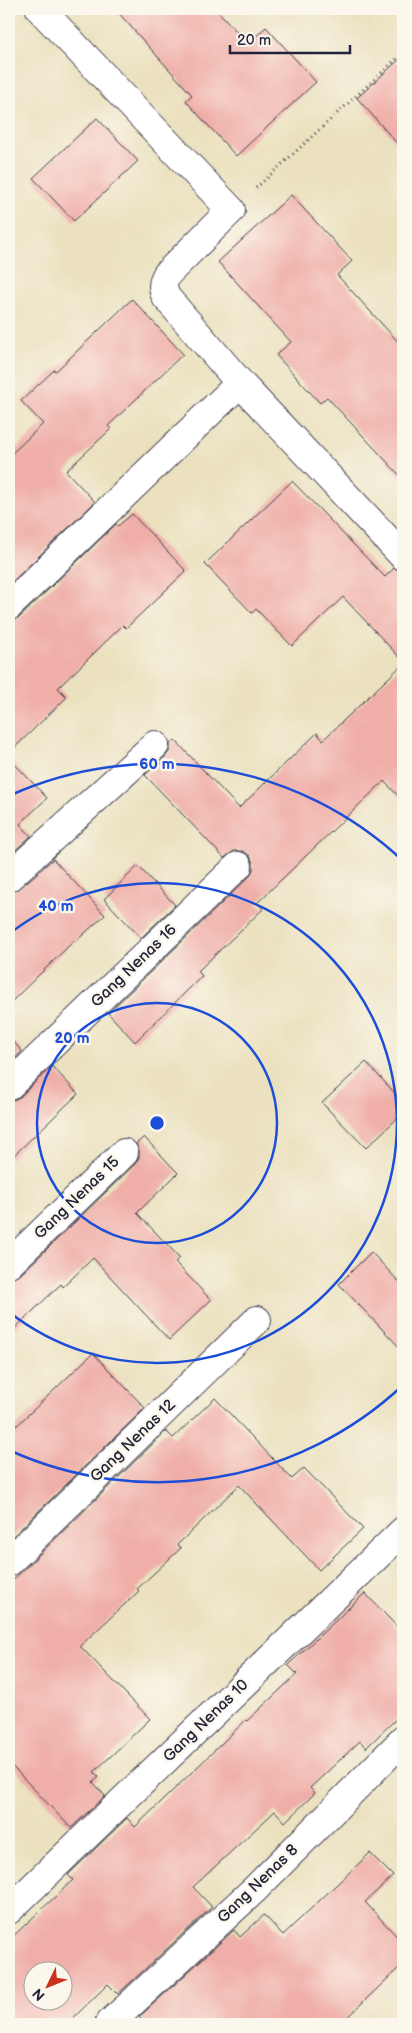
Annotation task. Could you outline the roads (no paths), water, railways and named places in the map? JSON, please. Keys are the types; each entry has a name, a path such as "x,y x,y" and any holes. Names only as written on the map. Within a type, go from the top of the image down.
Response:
{"street":[{"path":"40,9 231,210 167,274 162,289 166,297 240,383 403,556"},
{"path":"9,606 240,383"},
{"path":"9,877 155,745"},
{"name":"Gang Nenas 16","path":"9,1086 238,866"},
{"name":"Gang Nenas 15","path":"9,1264 124,1153"},
{"name":"Gang Nenas 12","path":"9,1562 257,1320"},
{"name":"Gang Nenas 10","path":"9,1910 403,1531"},
{"name":"Gang Nenas 8","path":"109,2024 255,1889 403,1740"}]}
